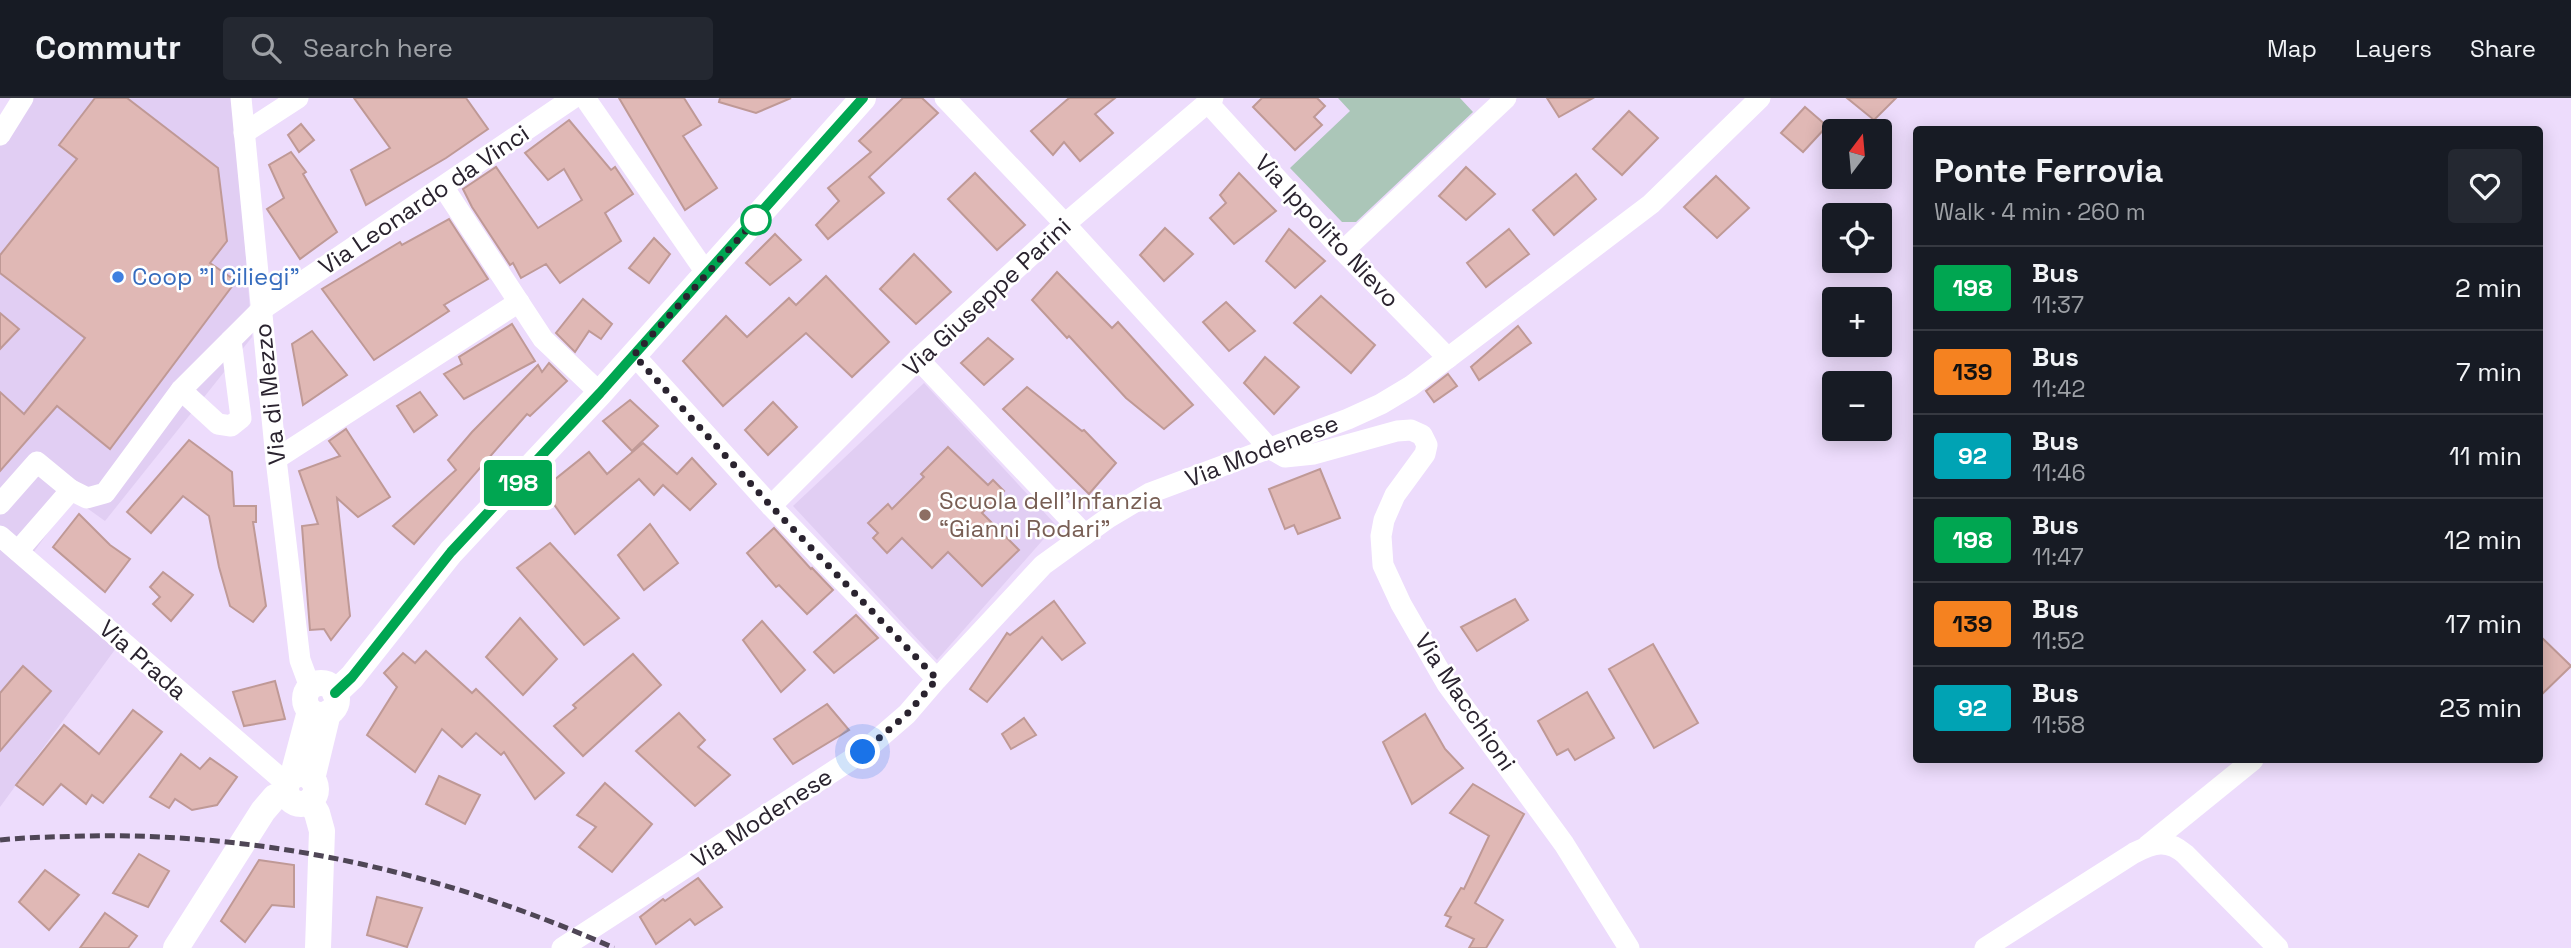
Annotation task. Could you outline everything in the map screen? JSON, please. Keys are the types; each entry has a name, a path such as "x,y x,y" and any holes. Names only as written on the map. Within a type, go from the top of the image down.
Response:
{"main road":[{"path":"176,948 235,854 275,797 297,786 321,701 352,677 451,552 600,393 863,98"},
{"path":"297,786 317,813 322,831 318,948"}],"street":[{"path":"0,135 23,98"},
{"name":"Via di Mezzo","path":"241,98 276,460 300,660 321,701"},
{"path":"244,133 298,98"},
{"name":"Via Leonardo da Vinci","path":"71,490 87,498 105,493 181,390 261,310 573,98"},
{"path":"585,98 707,274"},
{"path":"945,98 1269,448"},
{"path":"1343,251 1506,98"},
{"name":"Via Giuseppe Parini","path":"771,506 918,359 1065,225 1211,100"},
{"name":"Via Ippolito Nievo","path":"1211,100 1343,251 1448,358"},
{"name":"Via Modenese","path":"565,946 863,752 907,714 1044,565 1117,512 1150,494 1348,419 1411,386 1651,204 1755,100"},
{"path":"444,188 543,339 600,393"},
{"path":"276,460 519,302"},
{"path":"181,390 218,424 231,426 241,418 231,340"},
{"path":"634,355 771,506 937,679"},
{"path":"918,359 1085,535"},
{"name":"Via Macchioni","path":"1269,448 1285,457 1314,454 1397,431 1418,432 1425,439 1425,454 1395,495 1384,520 1381,550 1387,576 1447,684 1564,844 1629,948"},
{"path":"0,504 37,462 71,490 18,551"},
{"name":"Via Prada","path":"0,536 297,786"},
{"path":"1985,948 2145,847 2249,763"},
{"path":"2145,847 2156,843 2167,843 2176,847 2278,948"}],"shaded area":[{"path":"28,98 234,98 252,337 105,521 73,498 33,553 127,633 0,807 0,146"},
{"name":"Scuola dell’Infanzia “Gianni Rodari”","path":"924,383 1056,525 937,660 793,506"}],"green space":[{"path":"1338,98 1460,98 1473,112 1356,222 1342,222 1290,168 1350,111"}],"building":[{"name":"Coop \"I Ciliegi\"","path":"95,98 127,98 218,168 227,241 210,263 236,281 110,449 57,406 0,471 0,392 24,414 85,338 0,273 0,255 77,159 59,145"},
{"path":"354,98 466,98 488,129 446,158 366,205 351,170 390,148"},
{"path":"619,98 684,98 701,125 683,136 717,188 685,210"},
{"path":"720,98 791,98 756,113 719,102"},
{"path":"903,98 922,98 938,113 869,177 884,193 828,239 816,225 839,201 828,188 871,152 859,141"},
{"path":"1069,98 1115,98 1095,114 1113,133 1080,161 1064,142 1053,155 1031,131"},
{"path":"1262,98 1317,98 1325,106 1314,117 1322,125 1295,150 1253,107"},
{"path":"1547,98 1593,98 1559,117"},
{"path":"1847,98 1896,98 1873,119"},
{"path":"1805,107 1822,122 1822,131 1803,152 1781,133"},
{"path":"1629,111 1658,138 1622,175 1593,149"},
{"path":"569,120 611,170 615,167 633,194 605,213 621,241 560,283 546,264 521,278 472,207 463,189 496,167 538,228 582,200 564,169 548,180 525,153"},
{"path":"301,124 314,140 299,152 288,135"},
{"path":"291,152 306,172 303,174 337,232 300,259 267,209 284,198 269,165"},
{"path":"1466,167 1495,194 1466,220 1439,196"},
{"path":"975,173 1025,225 997,250 948,199"},
{"path":"1239,173 1276,211 1234,244 1210,218 1226,203 1220,195"},
{"path":"1576,174 1596,199 1554,235 1533,210"},
{"path":"1716,176 1749,208 1717,238 1684,207"},
{"path":"449,219 488,279 444,305 449,311 374,360 322,289 400,242 402,245"},
{"path":"1165,228 1193,254 1164,281 1140,255"},
{"path":"1289,229 1325,261 1295,288 1266,261"},
{"path":"1509,229 1529,254 1486,287 1467,263"},
{"path":"775,234 801,260 770,285 746,263"},
{"path":"654,238 670,254 649,283 629,268"},
{"path":"914,254 951,292 916,324 880,289"},
{"path":"1057,272 1112,328 1118,322 1193,405 1164,429 1126,398 1032,300"},
{"path":"826,276 889,342 852,377 806,333 723,406 683,361 726,316 747,337 789,298 796,305"},
{"path":"1321,296 1375,345 1351,373 1294,323"},
{"path":"583,299 612,324 601,339 589,331 575,352 556,333"},
{"path":"1226,302 1255,331 1229,351 1203,322"},
{"path":"0,313 19,329 0,349"},
{"path":"512,324 535,361 464,399 444,374 462,364 459,357"},
{"path":"1518,326 1531,343 1479,380 1471,367"},
{"path":"312,331 347,375 303,405 292,344"},
{"path":"988,338 1013,359 984,385 961,363"},
{"path":"1265,357 1299,387 1274,414 1244,383"},
{"path":"549,363 567,381 530,416 527,414 414,544 393,526 456,470 448,460 472,432 538,365 542,372"},
{"path":"1448,374 1457,386 1434,402 1426,391"},
{"path":"1027,387 1084,430 1116,463 1089,494 1003,409"},
{"path":"420,392 437,415 414,432 397,406"},
{"path":"630,400 658,426 632,451 603,421"},
{"path":"773,402 797,427 768,455 745,430"},
{"path":"346,429 390,497 358,517 337,498 350,616 331,640 324,629 310,630 302,526 318,524 299,471 340,456 329,441"},
{"path":"189,440 232,472 234,506 256,506 256,522 253,522 266,606 253,622 230,606 209,516 183,496 151,533 127,512"},
{"path":"643,443 677,474 692,458 716,484 690,510 663,485 654,495 639,479 575,534 543,489 589,452 607,474"},
{"path":"948,447 988,485 993,480 1004,491 982,513 1019,550 982,586 948,552 932,568 902,538 887,553 873,538 878,533 868,523 888,504 892,509 924,477 921,474"},
{"path":"1320,469 1340,518 1298,534 1294,525 1285,529 1269,489"},
{"path":"79,514 110,545 130,559 105,592 53,547"},
{"path":"650,524 678,563 644,590 618,555"},
{"path":"774,528 833,590 807,614 779,585 776,587 747,553"},
{"path":"550,543 619,618 584,645 517,568"},
{"path":"163,572 193,595 171,621 153,604 160,597 150,587"},
{"path":"1515,599 1528,620 1477,651 1461,627"},
{"path":"1054,601 1085,643 1062,660 1042,637 987,702 970,689 1007,633 1010,635"},
{"path":"856,615 878,638 834,673 814,652"},
{"path":"520,618 557,659 523,695 486,657"},
{"path":"762,621 805,670 781,692 743,640"},
{"path":"2543,639 2571,666 2543,693"},
{"path":"1653,644 1698,723 1654,748 1609,669"},
{"path":"426,651 472,693 476,689 564,773 535,799 504,752 501,755 476,733 462,747 442,729 415,772 367,735 397,687 384,673 403,653 415,663"},
{"path":"633,654 661,685 583,756 554,726 576,708 573,705"},
{"path":"23,666 51,691 0,751 0,693"},
{"path":"275,681 285,719 244,726 233,692"},
{"path":"1587,692 1614,738 1575,760 1568,749 1557,755 1538,721"},
{"path":"827,704 849,730 793,764 774,739"},
{"path":"133,710 162,732 103,803 92,795 86,804 61,784 43,805 16,785 64,725 99,754"},
{"path":"679,713 705,740 698,747 730,775 695,806 636,751"},
{"path":"1425,714 1445,749 1463,768 1412,804 1383,742"},
{"path":"1024,718 1036,735 1011,749 1002,734"},
{"path":"181,754 200,769 210,758 237,777 217,805 192,810 175,799 169,808 150,797"},
{"path":"439,776 480,795 465,824 426,804"},
{"path":"605,783 652,824 612,872 579,847 596,827 577,815"},
{"path":"1473,784 1524,814 1475,903 1503,920 1486,948 1469,948 1474,939 1446,926 1451,917 1445,915 1461,888 1464,889 1489,836 1450,813"},
{"path":"139,854 169,871 148,907 113,893"},
{"path":"259,860 294,865 294,907 272,905 245,942 221,921"},
{"path":"45,870 79,895 49,930 19,902"},
{"path":"698,878 722,907 695,925 690,919 656,944 640,917 663,899 665,901"},
{"path":"377,897 422,908 407,947 367,935"},
{"path":"105,913 137,936 128,948 80,948"}],"railway":[{"path":"0,840 85,836 153,837 221,841 289,850 422,879 487,899 614,948"}],"bus line":[{"name":"198","path":"335,693 352,677 451,552 669,318 863,98"}],"place":[{"name":"Coop \"I Ciliegi\"","path":"118,277"},
{"name":"Scuola dell’Infanzia “Gianni Rodari”","path":"925,515"}],"route":[{"path":"756,220 759,216 634,355 771,506 937,679 907,714 863,752"}]}
